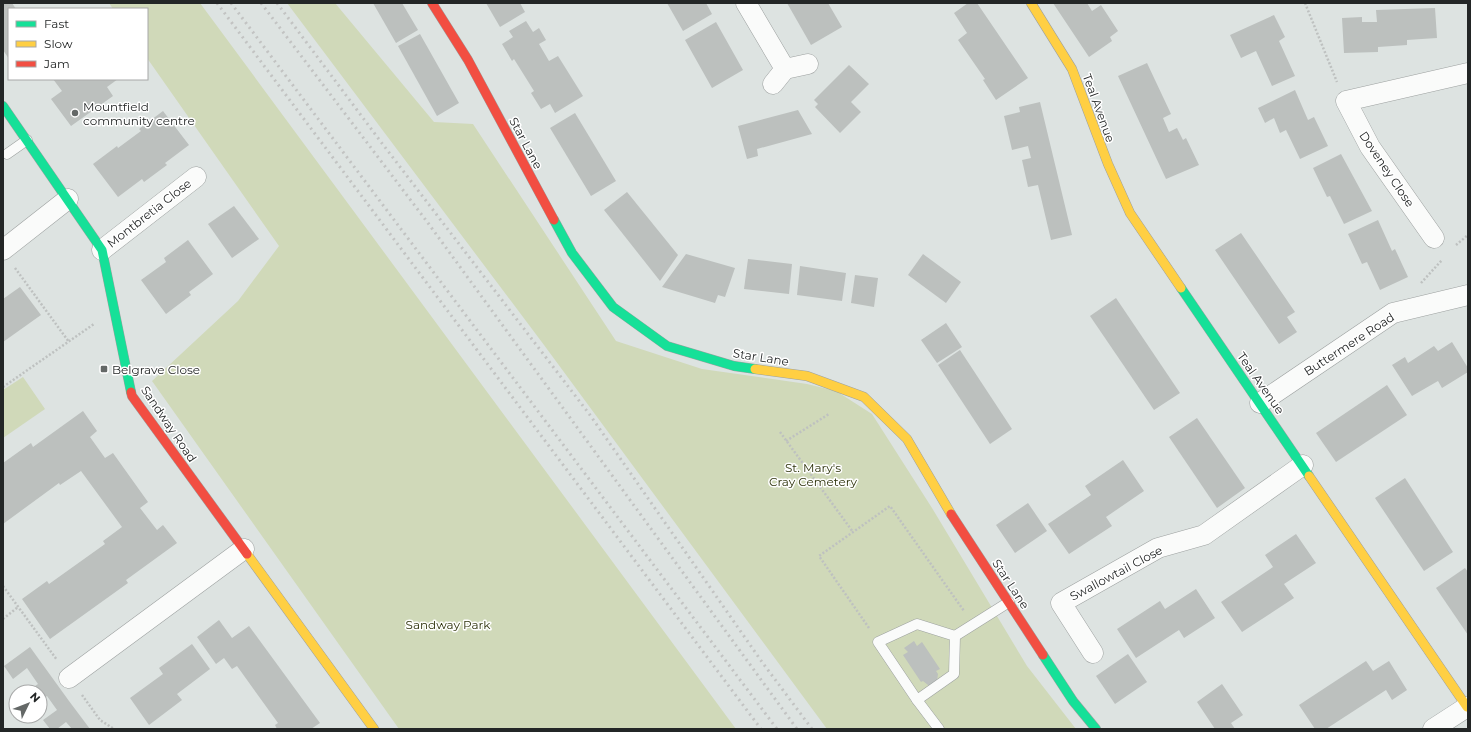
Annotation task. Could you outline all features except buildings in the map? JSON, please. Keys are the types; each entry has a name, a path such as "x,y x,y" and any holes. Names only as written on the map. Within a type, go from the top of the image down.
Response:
{"street":[{"name":"Star Lane","path":"432,3 468,60 572,253 613,306 667,346 734,366 807,376 864,397 907,439 942,500 1074,701 1096,729"},
{"path":"746,3 779,76 808,64"},
{"name":"Teal Avenue","path":"1031,3 1076,78 1109,170 1130,213 1467,707"},
{"path":"1346,102 1468,73"},
{"name":"Doveney Close","path":"1346,102 1370,147 1434,238"},
{"name":"Sandway Road","path":"3,106 102,250 116,309 132,396 374,729"},
{"name":"Montbretia Close","path":"102,250 196,177"},
{"path":"8,257 68,199"},
{"name":"Buttermere Road","path":"1260,403 1393,313 1468,296"},
{"name":"Swallowtail Close","path":"1093,653 1061,603 1158,548 1204,535 1303,465"},
{"path":"69,678 244,549"},
{"path":"1434,729 1467,707"}],"lane":[{"path":"7,154 27,140"},
{"path":"939,729 878,642 917,624 955,636 1009,602"},
{"path":"918,700 954,674 955,636"}],"path":[{"path":"1305,3 1332,74 1346,102"},
{"path":"1451,251 1468,235"},
{"path":"1419,285 1445,256"},
{"path":"8,257 69,342"},
{"path":"3,388 116,309"},
{"path":"786,441 829,414"},
{"path":"780,432 853,532"},
{"path":"878,642 819,556 890,506 973,625"},
{"path":"3,618 18,607"}],"green space":[{"name":"Sandway Park","path":"109,3 200,3 736,729 399,729 152,381 238,301 279,246 148,59 148,8 112,8"},
{"name":"St. Mary's Cray Cemetery","path":"287,3 335,3 434,122 473,124 616,341 702,369 807,384 836,391 872,414 932,508 1027,666 1076,729 827,729 544,345"},
{"path":"23,377 45,409 3,438 3,390"}],"railway":[{"path":"217,3 761,729"},
{"path":"231,3 777,729"},
{"path":"261,3 428,223 797,729"},
{"path":"277,3 381,142 590,415 762,662 812,729"}],"traffic: fast":[{"path":"3,106 102,250 131,392"},
{"path":"554,220 572,253 613,307 667,346 734,366 755,369"},
{"path":"1181,288 1309,476"},
{"path":"1043,655 1073,701 1096,729"}],"traffic: slow":[{"path":"1031,3 1072,69 1108,164 1130,213 1181,288"},
{"path":"755,369 807,376 864,397 907,439 951,514"},
{"path":"1309,476 1467,707 1468,706"},
{"path":"247,554 374,729"}],"traffic: jam":[{"path":"432,3 468,60 554,220"},
{"path":"131,392 132,396 247,554"},
{"path":"951,514 1043,655"}],"place":[{"name":"Mountfield community centre","path":"75,113"},
{"name":"Belgrave Close","path":"104,369"}]}
